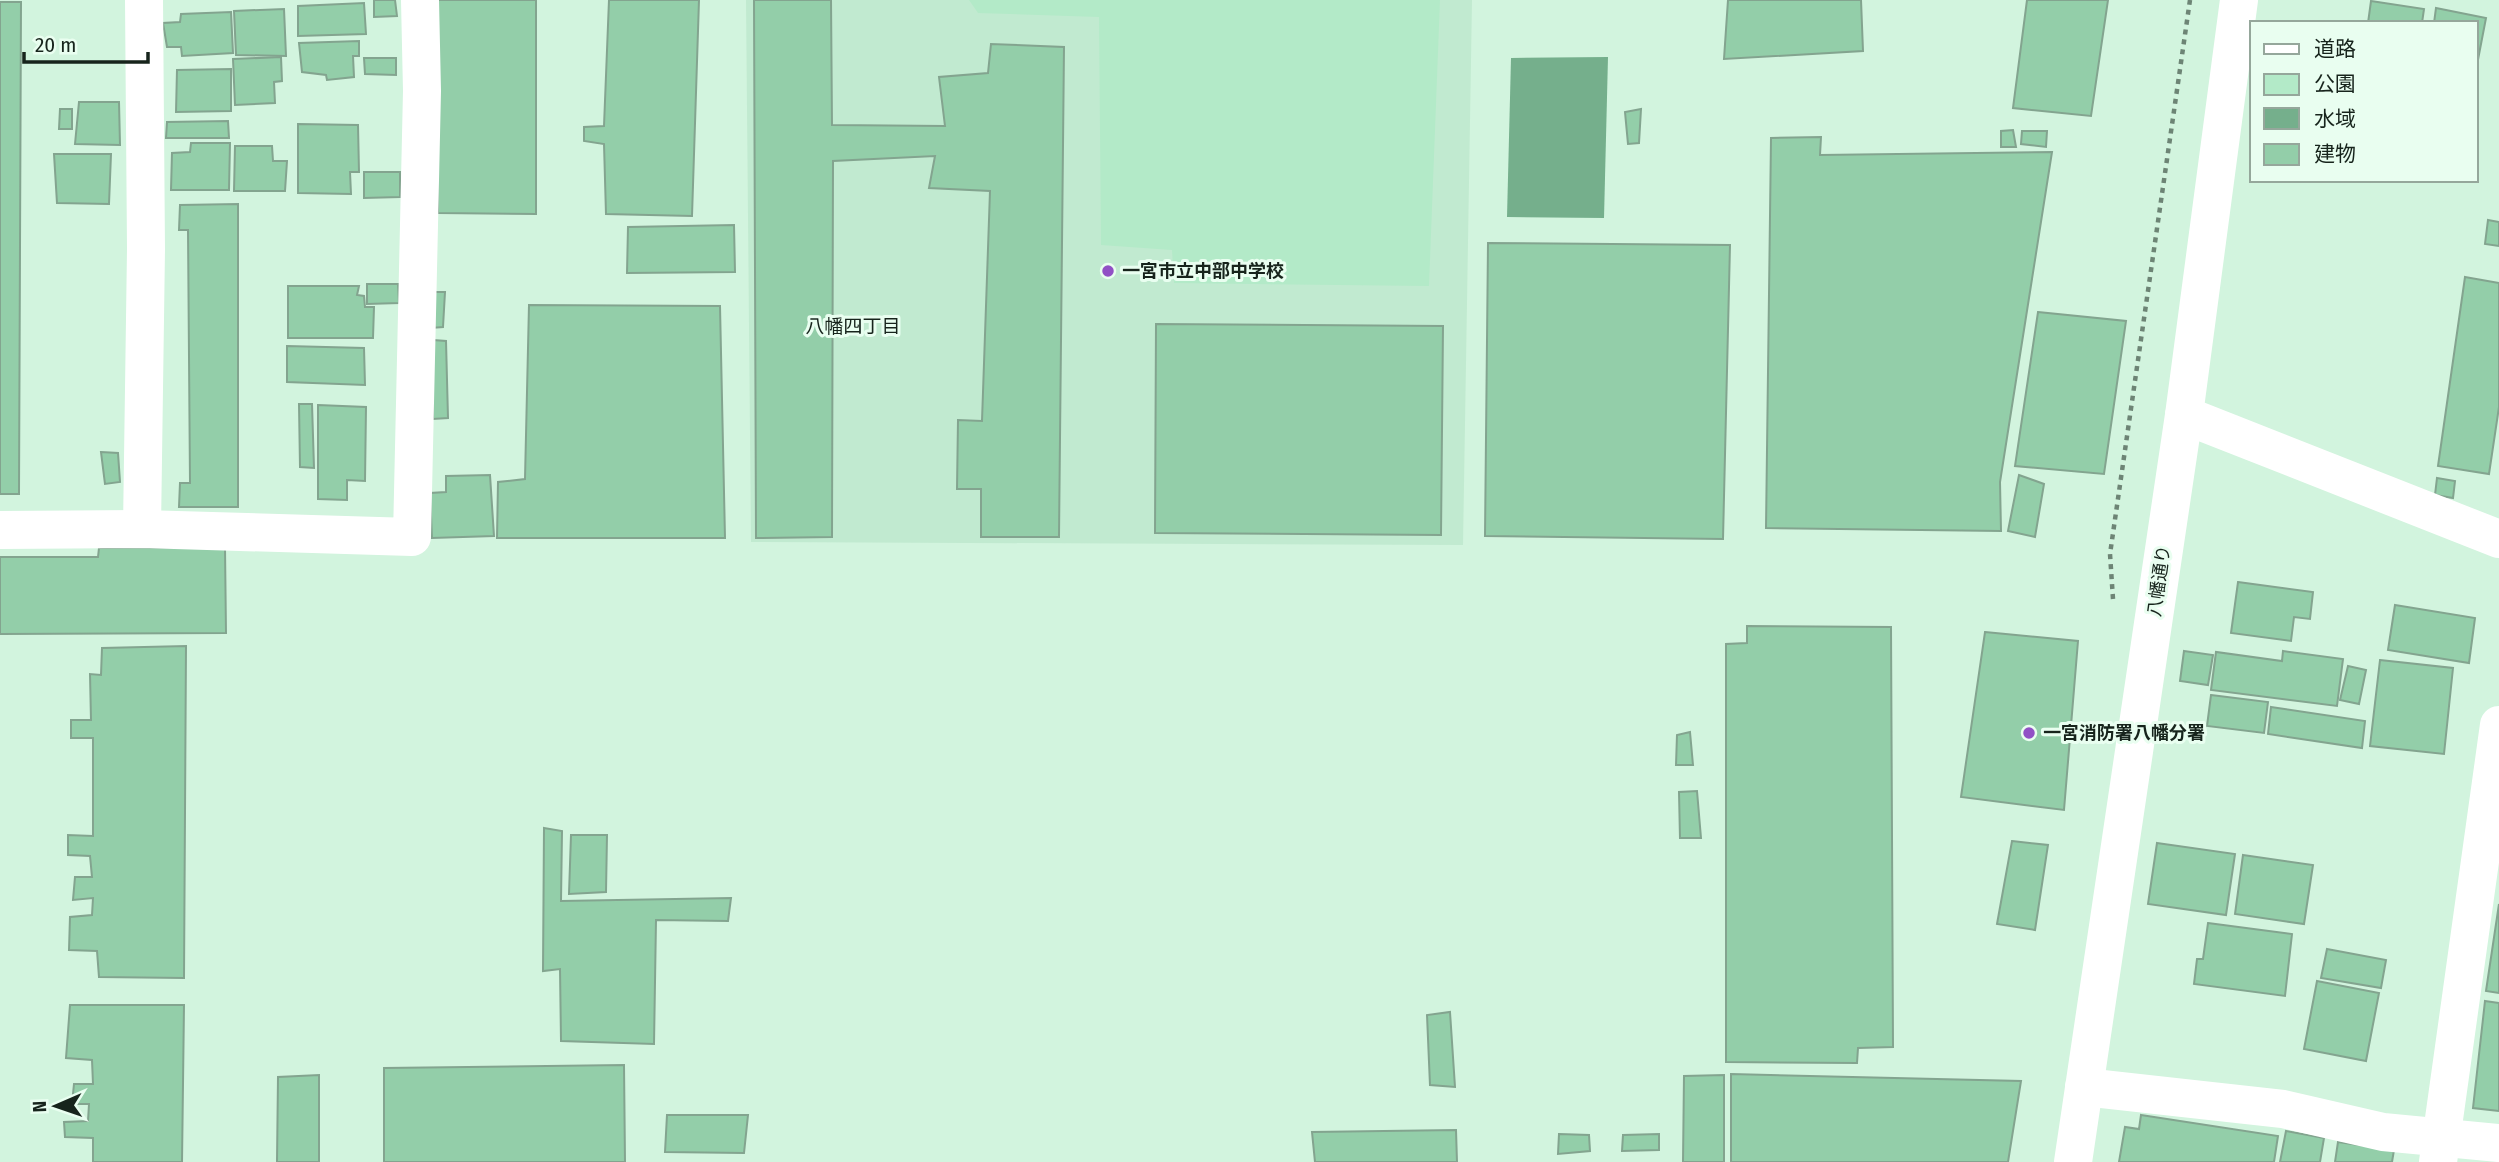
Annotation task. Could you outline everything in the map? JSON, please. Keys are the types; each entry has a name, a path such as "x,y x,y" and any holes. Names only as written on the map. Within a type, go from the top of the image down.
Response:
{"street":[{"path":"142,529 146,248 144,0"},
{"path":"0,530 142,529 412,537 422,91 420,0"},
{"name":"八幡通り","path":"2074,1162 2184,415 2239,0"},
{"path":"2184,415 2499,539"},
{"path":"2439,1149 2499,725"},
{"path":"2084,1087 2283,1109 2383,1132 2439,1149 2499,1143"}],"shaded area":[{"name":"一宮市立中部中学校","path":"746,0 1472,0 1463,545 751,542"}],"green space":[{"path":"969,0 1440,0 1429,286 1174,283 1172,250 1101,245 1099,17 978,13"}],"water":[{"path":"1608,57 1604,218 1507,217 1511,58"}],"building":[{"path":"374,0 395,0 397,16 374,17"},
{"path":"434,0 536,0 536,214 438,213"},
{"path":"609,0 699,0 692,216 606,214 604,144 584,141 584,127 604,126"},
{"path":"754,0 831,0 832,125 945,126 939,77 988,73 991,44 1064,47 1059,537 981,537 981,489 957,489 958,420 982,421 990,191 929,188 935,156 833,161 832,537 756,538"},
{"path":"1728,0 1861,0 1863,51 1724,59"},
{"path":"2027,0 2108,0 2091,116 2013,108"},
{"path":"2371,1 2424,9 2422,21 2368,21"},
{"path":"0,2 21,2 19,494 0,494"},
{"path":"364,3 366,34 298,36 298,6"},
{"path":"2436,8 2486,18 2478,60 2478,21 2434,21"},
{"path":"284,9 286,56 236,55 234,11"},
{"path":"231,12 233,53 182,56 181,47 167,47 163,23 180,22 181,14"},
{"path":"359,41 359,56 353,56 354,77 327,80 326,75 302,72 299,43"},
{"path":"281,57 282,81 274,82 275,103 235,105 233,59"},
{"path":"364,58 396,58 396,75 365,74"},
{"path":"231,69 231,111 176,112 177,70"},
{"path":"79,102 119,102 120,145 75,144"},
{"path":"60,109 72,109 72,129 59,129"},
{"path":"1641,109 1639,143 1628,144 1625,112"},
{"path":"228,121 229,138 166,138 167,122"},
{"path":"298,124 358,125 359,172 350,172 351,194 298,193"},
{"path":"2013,130 2016,147 2001,147 2001,131"},
{"path":"2022,131 2047,131 2046,147 2021,144"},
{"path":"1821,137 1820,155 2052,152 2000,482 2001,531 1766,528 1771,138"},
{"path":"191,143 230,143 229,190 171,190 172,153 190,152"},
{"path":"235,146 272,146 273,161 287,161 285,191 234,191"},
{"path":"54,154 111,154 109,204 57,203"},
{"path":"364,172 400,172 400,197 364,198"},
{"path":"238,204 238,507 179,507 180,483 190,483 188,230 179,230 180,205"},
{"path":"2488,220 2499,222 2499,246 2485,244"},
{"path":"734,225 735,272 627,273 628,227"},
{"path":"1488,243 1730,245 1723,539 1485,536"},
{"path":"2465,277 2499,283 2499,407 2489,474 2438,466"},
{"path":"367,284 398,284 399,303 367,304"},
{"path":"288,286 359,286 357,295 364,296 365,307 374,307 373,338 288,338"},
{"path":"433,292 445,292 443,327 431,328"},
{"path":"529,305 720,306 725,538 497,538 498,482 525,479"},
{"path":"2038,312 2126,321 2104,474 2015,466"},
{"path":"1156,324 1443,326 1441,535 1155,533"},
{"path":"433,340 446,341 448,418 433,419"},
{"path":"287,346 364,348 365,385 287,382"},
{"path":"299,404 312,404 314,468 300,467"},
{"path":"318,405 366,407 365,481 347,480 347,500 318,499"},
{"path":"101,452 118,453 120,482 105,484"},
{"path":"490,475 494,536 432,538 430,493 446,492 446,476"},
{"path":"2019,475 2044,484 2035,537 2008,531"},
{"path":"2437,478 2455,481 2453,498 2435,495"},
{"path":"225,547 226,633 0,634 0,557 98,557 99,548"},
{"path":"2238,582 2313,592 2310,619 2294,617 2291,641 2231,633"},
{"path":"2395,605 2475,618 2469,663 2388,650"},
{"path":"1747,626 1891,627 1893,1047 1858,1048 1857,1063 1726,1062 1726,644 1747,643"},
{"path":"1985,632 2078,641 2064,810 1961,797"},
{"path":"186,646 184,978 99,977 97,951 69,950 70,917 92,915 93,898 73,900 75,877 92,877 90,856 68,855 68,835 93,836 93,738 71,738 71,720 91,720 90,674 101,675 102,648"},
{"path":"2184,651 2213,655 2208,685 2180,681"},
{"path":"2283,651 2343,659 2337,706 2211,690 2216,652 2282,661"},
{"path":"2380,660 2453,668 2444,754 2370,746"},
{"path":"2348,666 2366,670 2359,704 2340,700"},
{"path":"2211,695 2268,702 2264,733 2207,726"},
{"path":"2271,707 2365,721 2362,748 2268,734"},
{"path":"1690,732 1693,765 1676,765 1677,735"},
{"path":"1697,791 1701,838 1680,838 1679,792"},
{"path":"544,828 562,831 561,901 731,898 728,921 656,920 654,1044 561,1041 560,969 543,971"},
{"path":"571,835 607,835 606,892 569,894"},
{"path":"2012,841 2048,845 2035,930 1997,924"},
{"path":"2157,843 2235,854 2226,915 2148,904"},
{"path":"2243,855 2313,865 2304,924 2235,914"},
{"path":"2499,904 2499,993 2486,991"},
{"path":"2208,923 2292,934 2285,996 2194,984 2197,959 2203,959"},
{"path":"2327,949 2386,960 2381,988 2321,978"},
{"path":"2317,981 2379,993 2366,1061 2304,1049"},
{"path":"2485,1001 2499,1003 2499,1111 2473,1108"},
{"path":"70,1005 184,1005 182,1162 93,1162 93,1138 65,1137 64,1122 88,1121 89,1104 72,1104 74,1084 93,1084 92,1060 66,1058"},
{"path":"1450,1012 1455,1087 1430,1085 1427,1015"},
{"path":"624,1065 625,1162 384,1162 384,1068"},
{"path":"1731,1074 2021,1081 2008,1162 1731,1162"},
{"path":"319,1075 319,1162 277,1162 278,1077"},
{"path":"1724,1075 1724,1162 1683,1162 1684,1076"},
{"path":"667,1115 748,1115 744,1153 665,1152"},
{"path":"2141,1115 2278,1136 2274,1162 2119,1162 2125,1127 2139,1129"},
{"path":"1456,1130 1457,1162 1315,1162 1312,1132"},
{"path":"2286,1131 2324,1138 2320,1162 2280,1162"},
{"path":"1559,1134 1589,1135 1590,1151 1558,1154"},
{"path":"1659,1134 1659,1150 1622,1151 1623,1135"},
{"path":"2338,1142 2394,1150 2392,1162 2335,1162"}],"place":[{"name":"一宮市立中部中学校","path":"1108,271"},
{"name":"一宮消防署八幡分署","path":"2029,733"}],"district":[{"name":"八幡四丁目","path":"853,326"}]}
